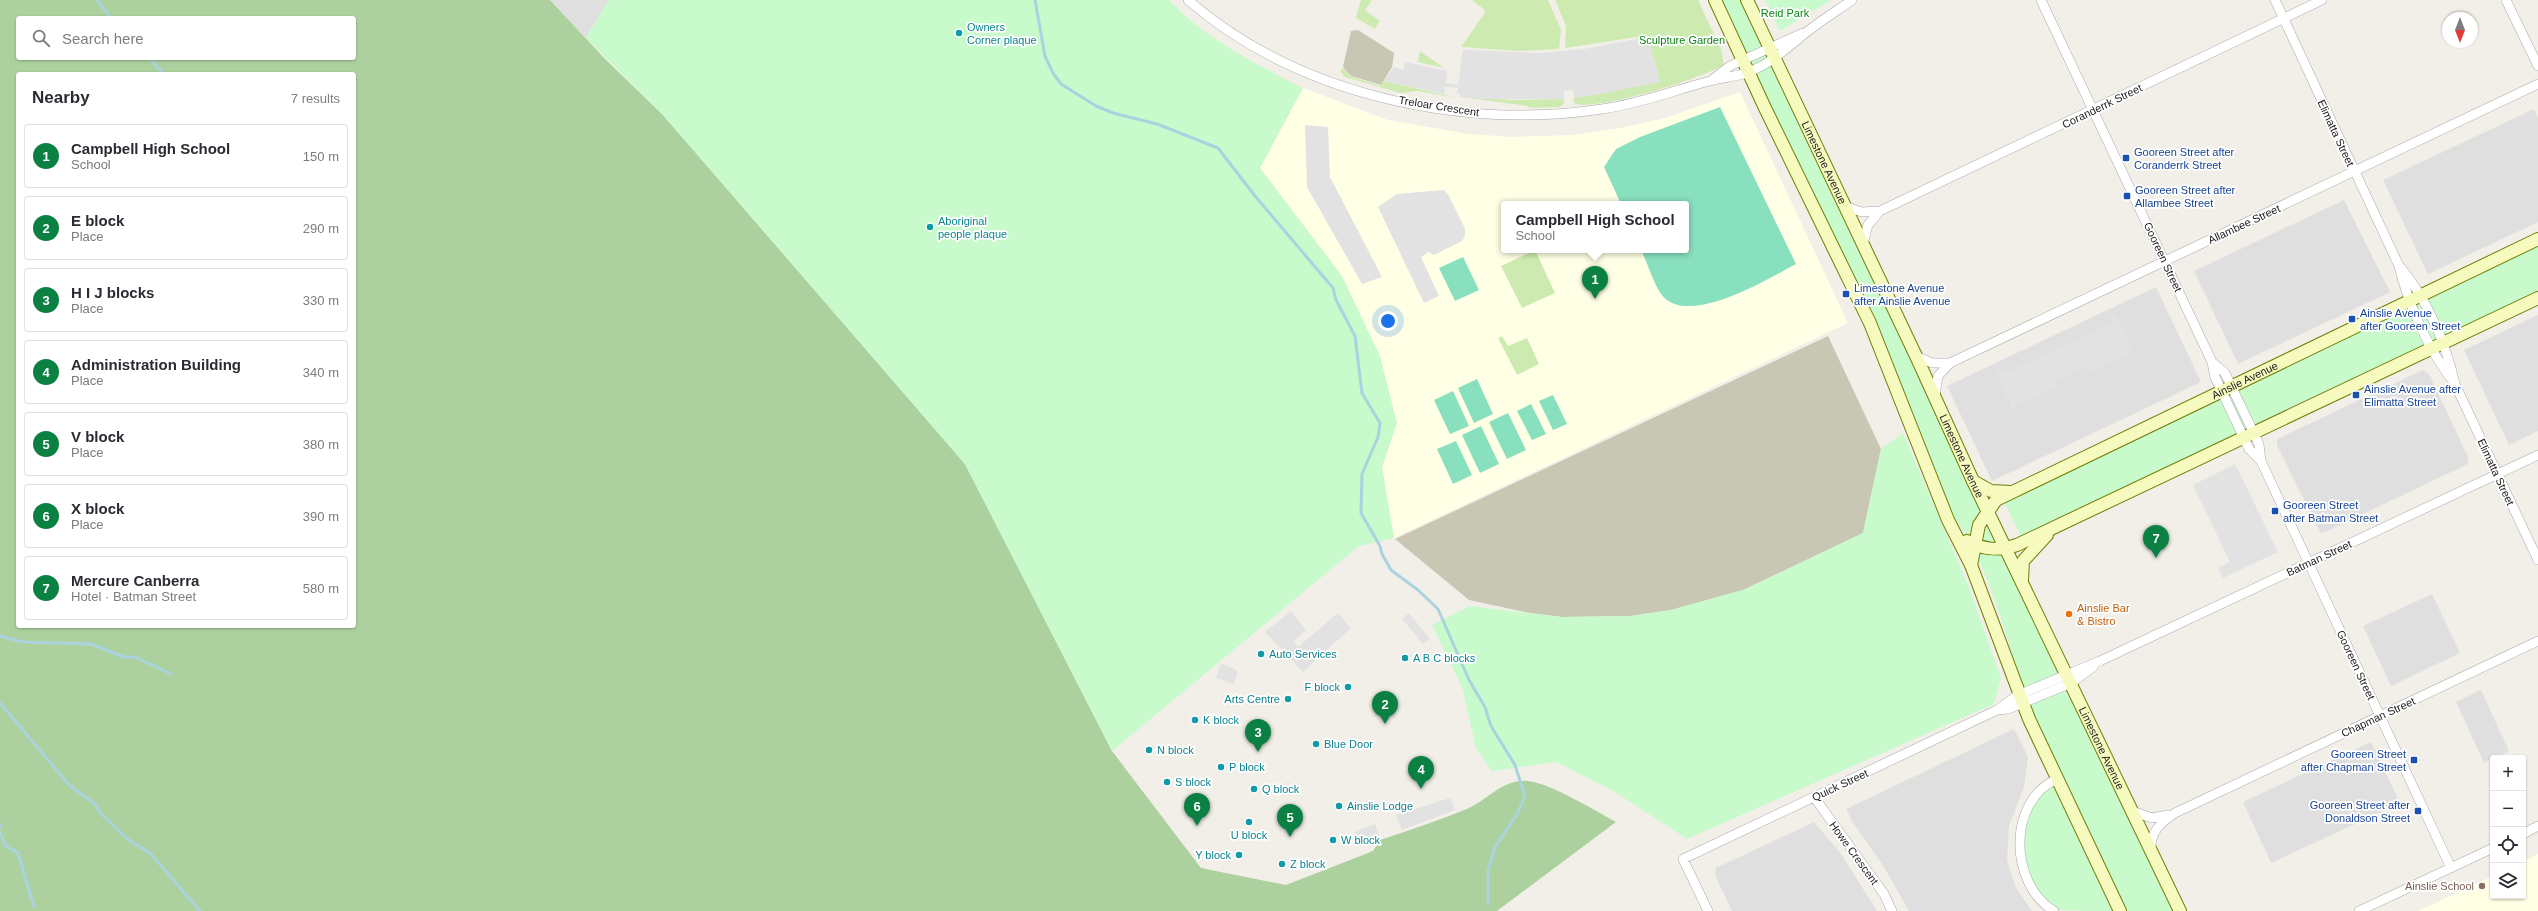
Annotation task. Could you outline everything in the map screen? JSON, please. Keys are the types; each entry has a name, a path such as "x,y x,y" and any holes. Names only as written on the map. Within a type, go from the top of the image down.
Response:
{"main road":[{"path":"1715,0 1870,323 1948,520 1971,565 2020,699 2120,911"},
{"name":"Limestone Avenue","path":"1747,0 1916,356 2005,549 2069,678 2180,911"},
{"name":"Ainslie Avenue","path":"1971,565 1979,525 1987,511 1996,500 2538,239"},
{"path":"1948,520 1962,537 1974,544 1988,549 2005,549 2056,527 2538,298"},
{"path":"1973,481 1991,491 2011,492"},
{"path":"2022,583 2024,561 2032,549 2056,527"}],"street":[{"name":"Treloar Crescent","path":"1188,0 1244,41 1297,70 1394,99 1436,108 1533,115 1627,105 1656,98 1710,81 1750,72 1775,58 1808,31"},
{"path":"1808,31 1852,0"},
{"name":"Gooreen Street","path":"2041,0 2212,362 2215,378 2227,389 2248,435 2248,449 2261,461 2451,868"},
{"name":"Elimatta Street","path":"2275,0 2437,346 2449,358 2455,384 2538,560"},
{"name":"Coranderrk Street","path":"1844,206 1862,212 1880,211 2322,0"},
{"path":"2506,0 2538,66"},
{"name":"Treloar Crescent","path":"1710,81 1744,59 1808,31"},
{"name":"Allambee Street","path":"1935,397 1938,376 1950,363 2538,84"},
{"name":"Coranderrk Street","path":"1863,245 1868,225 1880,211"},
{"name":"Allambee Street","path":"1916,356 1932,363 1950,363"},
{"name":"Batman Street","path":"2020,699 2069,678 2100,661 2538,455"},
{"name":"Chapman Street","path":"2152,851 2152,836 2163,821 2175,813 2538,641"},
{"name":"Quick Street","path":"1708,911 1683,859 2020,699"},
{"path":"2054,911 2036,894 2024,875 2019,852 2020,832 2027,811 2039,790 2057,779"},
{"name":"Howe Crescent","path":"1814,797 1884,894 1892,911"},
{"name":"Chapman Street","path":"2132,811 2152,818 2175,813"},
{"path":"2526,832 2538,826"},
{"path":"2359,911 2490,849"}],"shaded area":[{"path":"550,0 609,0 586,38"},
{"path":"1358,30 1394,53 1392,67 1381,85 1351,76 1343,67 1351,31"},
{"path":"1637,39 1639,46 1650,46 1660,82 1574,98 1573,90 1564,91 1564,99 1481,99 1460,97 1460,94 1457,94 1458,88 1445,87 1444,94 1384,81 1394,67 1403,70 1405,62 1447,71 1446,83 1458,85 1463,50 1540,53 1584,49"},
{"path":"1303,88 1388,120 1469,134 1512,137 1571,135 1620,128 1665,118 1740,92 1848,323 1394,538 1382,467 1397,422 1342,276 1260,168"},
{"path":"2534,109 2538,118 2538,222 2428,274 2383,180"},
{"path":"1305,125 1328,127 1330,177 1382,277 1362,284 1307,187"},
{"path":"1444,190 1449,196 1465,229 1465,236 1462,241 1434,255 1429,252 1421,257 1439,296 1424,303 1378,207 1397,194"},
{"path":"2344,200 2390,292 2238,364 2194,271"},
{"path":"2156,287 2201,382 1992,481 1947,386"},
{"path":"2116,314 2134,352 2088,373 2085,367 2056,380 2058,386 2012,408 1995,371 2002,368 2005,373 2112,323 2110,316"},
{"path":"2538,315 2538,431 2509,445 2464,350"},
{"path":"1828,336 1881,449 1863,533 1743,590 1671,610 1630,616 1562,617 1530,613 1469,600 1395,539"},
{"path":"2423,370 2429,374 2468,457 2468,464 2325,532 2320,532 2277,445 2277,439"},
{"path":"2235,464 2278,552 2223,578 2218,568 2230,562 2193,485"},
{"path":"2432,594 2460,653 2391,686 2363,626"},
{"path":"1291,611 1306,630 1294,641 1298,647 1338,613 1351,628 1303,672 1265,632"},
{"path":"1409,613 1430,639 1423,644 1402,619"},
{"path":"1221,663 1238,671 1234,684 1216,678"},
{"path":"2481,690 2509,751 2501,755 2490,755 2490,760 2484,763 2456,702"},
{"path":"2014,729 2028,757 2024,787 2009,826 2007,860 2016,888 2032,911 1909,911 1884,867 1853,823 1846,809"},
{"path":"2371,742 2400,803 2271,863 2243,802"},
{"path":"1450,798 1455,810 1402,830 1396,815"},
{"path":"1814,822 1841,854 1877,911 1732,911 1715,875 1716,868"},
{"path":"1375,824 1380,838 1361,846 1355,832"},
{"name":"Ainslie School","path":"2538,854 2538,911 2418,911 2490,877 2490,899 2526,899 2526,860"}],"green space":[{"path":"0,0 550,0 606,60 663,115 965,464 1112,751 1201,868 1286,885 1373,851 1380,840 1469,808 1504,786 1519,781 1537,783 1560,792 1616,822 1497,911 0,911"},
{"path":"609,0 1169,0 1198,27 1232,50 1303,88 1260,168 1342,276 1380,356 1397,423 1382,467 1394,538 1359,546 1112,751 965,464 663,115 586,38"},
{"path":"1361,0 1372,0 1365,10 1380,21 1375,29 1356,18"},
{"path":"1472,0 1548,0 1561,30 1559,49 1519,51 1461,47 1486,11"},
{"name":"Sculpture Garden","path":"1555,0 1698,0 1721,49 1724,65 1694,78 1650,92 1588,105 1575,104 1573,98 1660,81 1650,46 1639,46 1637,37 1565,48 1566,26"},
{"path":"1720,0 1741,0 2173,911 2125,911 2047,749 2027,698 2000,615 1979,561 1966,535 1950,511"},
{"name":"Reid Park","path":"1765,0 1831,0 1780,31"},
{"path":"1420,51 1444,68 1418,62"},
{"path":"1343,68 1352,77 1380,86 1384,81 1458,98 1417,91 1400,93 1345,77 1340,71"},
{"path":"1460,97 1512,100 1564,99 1564,103 1560,107 1529,108 1528,106"},
{"path":"1720,107 1796,264 1748,289 1708,304 1689,306 1673,303 1661,294 1642,253 1689,253 1689,201 1620,201 1604,167 1616,149 1640,137"},
{"path":"2538,245 2538,292 2021,537 2002,497"},
{"path":"1529,253 1536,253 1555,293 1522,308 1501,266"},
{"path":"1463,257 1479,290 1455,301 1439,268"},
{"path":"1502,336 1508,346 1527,338 1539,364 1517,375 1498,338"},
{"path":"1477,379 1493,414 1474,423 1458,388"},
{"path":"1453,391 1469,426 1450,434 1434,400"},
{"path":"1553,395 1567,424 1553,430 1539,401"},
{"path":"1531,404 1546,434 1532,440 1517,411"},
{"path":"1508,413 1526,450 1507,459 1489,422"},
{"path":"1481,426 1499,464 1480,473 1462,435"},
{"path":"1903,433 1968,585 2001,678 1994,704 1687,839 1615,792 1556,762 1492,771 1476,748 1462,687 1432,625 1470,606 1562,617 1630,616 1671,610 1743,590 1863,533 1881,449"},
{"path":"1456,441 1472,475 1453,484 1437,449"},
{"path":"2054,783 2112,911 2059,910 2043,900 2032,885 2025,868 2023,849 2025,830 2031,812 2041,796"}],"waterway":[{"path":"97,0 109,16"},
{"path":"1035,0 1045,56 1053,73 1061,84 1096,106 1113,113 1157,124 1218,148 1255,196 1333,288 1336,300 1355,336 1362,393 1380,423 1378,437 1362,474 1361,513 1380,546 1382,554 1391,570 1418,590 1438,609 1469,680 1485,707 1491,726 1515,765 1525,796 1517,814 1495,847 1488,870 1488,904"},
{"path":"151,60 162,72"},
{"path":"0,636 23,642 91,644 124,657 135,657 171,674"},
{"path":"0,703 69,785 95,804 100,813 130,841 150,853 200,911"},
{"path":"0,833 6,846 18,853 34,907"}],"place":[{"name":"Owners Corner plaque","path":"959,33"},
{"name":"Gooreen Street after Coranderrk Street","path":"2126,158"},
{"name":"Gooreen Street after Allambee Street","path":"2127,196"},
{"name":"Aboriginal people plaque","path":"930,227"},
{"name":"Limestone Avenue after Ainslie Avenue","path":"1846,294"},
{"name":"Campbell High School","path":"1595,299"},
{"name":"Ainslie Avenue after Gooreen Street","path":"2352,319"},
{"name":"Ainslie Avenue after Elimatta Street","path":"2356,395"},
{"name":"Gooreen Street after Batman Street","path":"2275,511"},
{"name":"Mercure Canberra","path":"2156,558"},
{"name":"Ainslie Bar & Bistro","path":"2069,614"},
{"name":"Auto Services","path":"1261,654"},
{"name":"A B C blocks","path":"1405,658"},
{"name":"F block","path":"1348,687"},
{"name":"Arts Centre","path":"1288,699"},
{"name":"K block","path":"1195,720"},
{"name":"E block","path":"1385,724"},
{"name":"Blue Door","path":"1316,744"},
{"name":"N block","path":"1149,750"},
{"name":"H I J blocks","path":"1258,752"},
{"name":"Gooreen Street after Chapman Street","path":"2414,760"},
{"name":"P block","path":"1221,767"},
{"name":"S block","path":"1167,782"},
{"name":"Q block","path":"1254,789"},
{"name":"Administration Building","path":"1421,789"},
{"name":"Ainslie Lodge","path":"1339,806"},
{"name":"Gooreen Street after Donaldson Street","path":"2418,811"},
{"name":"U block","path":"1249,822"},
{"name":"X block","path":"1197,826"},
{"name":"V block","path":"1290,837"},
{"name":"W block","path":"1333,840"},
{"name":"Y block","path":"1239,855"},
{"name":"Z block","path":"1282,864"},
{"name":"Ainslie School","path":"2482,886"}]}
